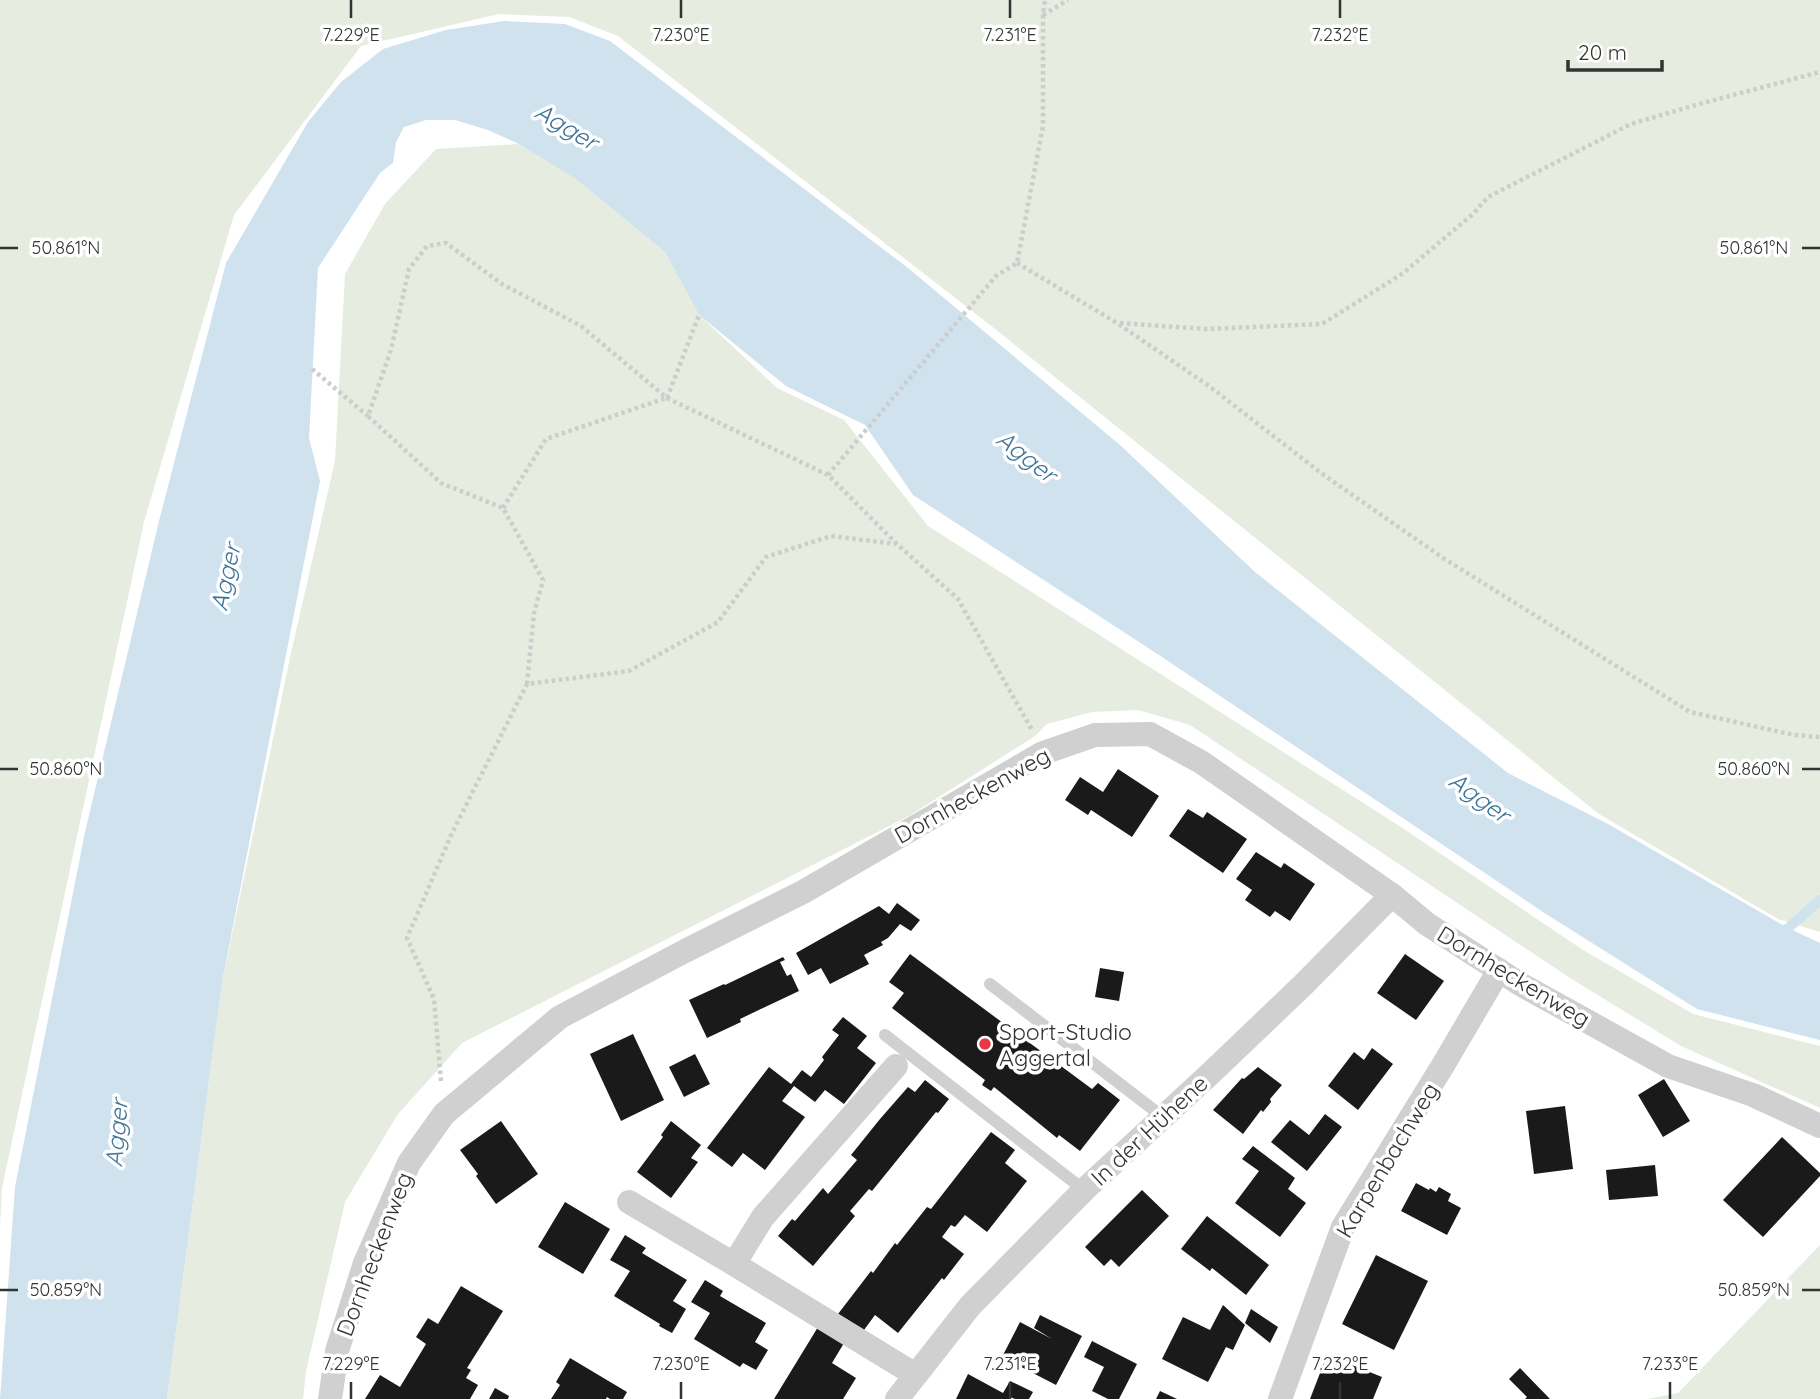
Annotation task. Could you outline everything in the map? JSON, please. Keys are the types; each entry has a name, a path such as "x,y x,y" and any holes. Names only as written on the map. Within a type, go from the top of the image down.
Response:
{"street":[{"name":"Dornheckenweg","path":"335,1396 337,1352 365,1263 409,1163 444,1114 560,1017 803,892 1043,753 1095,735 1150,734 1201,762 1392,895 1427,924 1520,984 1668,1066 1753,1094 1820,1126"},
{"name":"In der Hühene","path":"897,1399 970,1306 1084,1190 1304,984 1392,895"},
{"name":"Karpenbachweg","path":"1280,1399 1343,1227 1442,1068 1499,970"},
{"path":"734,1264 763,1217 896,1066"},
{"path":"629,1202 915,1374"}],"lane":[{"path":"990,984 1163,1117"},
{"path":"886,1035 1084,1190"}],"path":[{"path":"828,475 996,276 1017,263 1043,126 1045,0"},
{"path":"1043,15 1068,0"},
{"path":"1117,323 1206,329 1322,324 1402,274 1473,214 1488,197 1631,124 1820,72"},
{"path":"368,416 391,350 408,269 427,246 446,243 502,284 581,326 667,398 828,475 897,544 958,599 1043,753"},
{"path":"1017,263 1117,323 1209,386 1321,473 1443,558 1690,712 1794,735 1820,737"},
{"path":"667,398 699,315"},
{"path":"312,369 441,483 502,508 543,580 534,614 527,684 452,833 407,938 434,999 444,1114"},
{"path":"502,508 546,439 667,398"},
{"path":"527,684 629,671 718,622 766,557 831,536 897,544"}],"shaded area":[{"path":"0,0 1820,0 1820,932 1778,919 1599,814 994,328 618,36 569,17 499,14 361,46 234,215 144,522 2,1188 0,1228"},
{"path":"519,144 577,180 665,252 699,315 777,388 844,420 928,526 1401,827 1583,950 1693,1014 1820,1046 1820,1108 1681,1046 1570,978 1190,725 1138,710 1092,712 1047,724 1035,736 909,816 462,1043 398,1114 345,1202 306,1371 303,1399 167,1399 222,982 291,653 335,461 345,274 385,204 436,149"},
{"path":"1820,1245 1820,1399 1647,1399 1678,1393"}],"water":[{"name":"Agger","path":"504,21 565,24 610,41 908,268 1120,445 1255,572 1508,773 1608,824 1788,928 1820,943 1820,1040 1697,1009 1546,914 1159,655 913,495 865,425 786,386 699,315 665,252 577,180 519,144 488,130 455,120 426,120 404,127 396,142 393,163 380,173 318,268 309,438 320,481 222,982 167,1399 0,1399 15,1187 85,832 159,521 226,263 308,122 341,82 383,49 446,30"}],"building":[{"path":"1118,769 1159,796 1132,837 1091,810 1088,815 1065,800 1080,777 1103,792"},
{"path":"1188,809 1203,818 1207,812 1247,839 1223,873 1169,836"},
{"path":"1256,852 1281,868 1284,863 1315,884 1290,921 1275,911 1270,917 1245,900 1252,890 1236,879"},
{"path":"897,903 920,920 911,931 900,924 881,942 883,945 864,955 869,964 830,984 821,968 808,975 796,953 879,906 889,914"},
{"name":"Sport-Studio Aggertal","path":"910,954 1092,1089 1098,1083 1120,1100 1080,1151 1059,1135 1057,1138 994,1087 991,1091 982,1085 985,1080 892,1008 904,993 889,982"},
{"path":"1405,954 1444,981 1416,1020 1377,993"},
{"path":"783,957 785,960 780,962 787,976 791,974 799,991 707,1038 689,1000"},
{"path":"1100,968 1124,972 1119,1001 1095,997"},
{"path":"843,1017 867,1036 857,1048 876,1063 844,1104 825,1090 815,1102 794,1086 782,1101 805,1117 765,1170 743,1153 732,1167 707,1148 769,1067 791,1084 802,1070 811,1077 839,1035 832,1030"},
{"path":"633,1034 664,1100 621,1121 590,1054"},
{"path":"1372,1048 1393,1064 1358,1110 1328,1086 1354,1052 1364,1060"},
{"path":"695,1054 710,1084 684,1097 669,1067"},
{"path":"1258,1067 1282,1085 1243,1134 1213,1110 1242,1078"},
{"path":"1664,1079 1690,1121 1663,1137 1638,1095"},
{"path":"925,1080 949,1099 872,1191 869,1189 850,1211 855,1216 813,1266 778,1236 792,1219 795,1221 823,1188 828,1194 857,1160 851,1155 880,1119 908,1087 915,1092"},
{"path":"1565,1106 1573,1169 1534,1174 1526,1111"},
{"path":"1325,1114 1342,1127 1307,1171 1271,1142 1290,1120 1309,1135"},
{"path":"501,1121 538,1174 496,1204 460,1150"},
{"path":"671,1121 701,1145 691,1158 698,1162 671,1198 637,1172 663,1137 661,1135"},
{"path":"991,1132 1015,1150 1005,1163 1027,1181 987,1232 965,1215 955,1227 951,1225 942,1237 964,1254 898,1333 875,1315 864,1330 838,1314 895,1243 897,1245 927,1207 931,1209"},
{"path":"1782,1137 1820,1176 1763,1237 1723,1200"},
{"path":"1253,1146 1295,1178 1288,1189 1306,1203 1280,1237 1235,1203 1259,1171 1242,1159"},
{"path":"1655,1165 1658,1196 1609,1200 1606,1170"},
{"path":"1416,1183 1436,1192 1439,1187 1451,1194 1448,1201 1461,1208 1447,1235 1401,1211"},
{"path":"1142,1190 1169,1216 1119,1267 1111,1259 1104,1266 1085,1247"},
{"path":"565,1202 610,1229 583,1274 538,1247"},
{"path":"1207,1216 1269,1265 1246,1295 1212,1268 1210,1271 1181,1249"},
{"path":"625,1235 646,1248 642,1253 687,1280 673,1301 686,1309 672,1333 614,1296 630,1271 610,1260"},
{"path":"1376,1255 1428,1281 1394,1350 1342,1324"},
{"path":"705,1280 723,1291 720,1296 766,1323 755,1342 768,1350 756,1370 743,1363 740,1367 694,1339 710,1313 691,1302"},
{"path":"461,1286 503,1311 467,1368 471,1370 466,1378 478,1385 470,1399 365,1399 380,1375 400,1387 426,1344 416,1337 428,1318 438,1324"},
{"path":"1223,1305 1245,1325 1233,1350 1226,1347 1208,1382 1162,1359 1183,1317 1210,1330"},
{"path":"1251,1309 1278,1327 1270,1343 1245,1323"},
{"path":"1040,1315 1082,1336 1056,1385 1002,1357 1020,1322 1052,1339 1034,1328"},
{"path":"818,1327 844,1343 832,1363 856,1378 843,1399 774,1399"},
{"path":"1092,1341 1137,1364 1119,1399 1108,1399 1092,1391 1104,1367 1084,1357"},
{"path":"1327,1355 1382,1377 1373,1399 1310,1399"},
{"path":"570,1358 627,1392 623,1399 551,1399 560,1385 556,1382"},
{"path":"1520,1368 1550,1399 1525,1399 1527,1397 1509,1379"},
{"path":"968,1374 1003,1393 1010,1381 1033,1392 1029,1399 956,1399"},
{"path":"495,1388 509,1396 508,1399 489,1399"},
{"path":"1160,1391 1177,1399 1156,1399"}],"waterway":[{"path":"1778,937 1820,900"}],"place":[{"name":"Sport-Studio Aggertal","path":"985,1044"}]}
